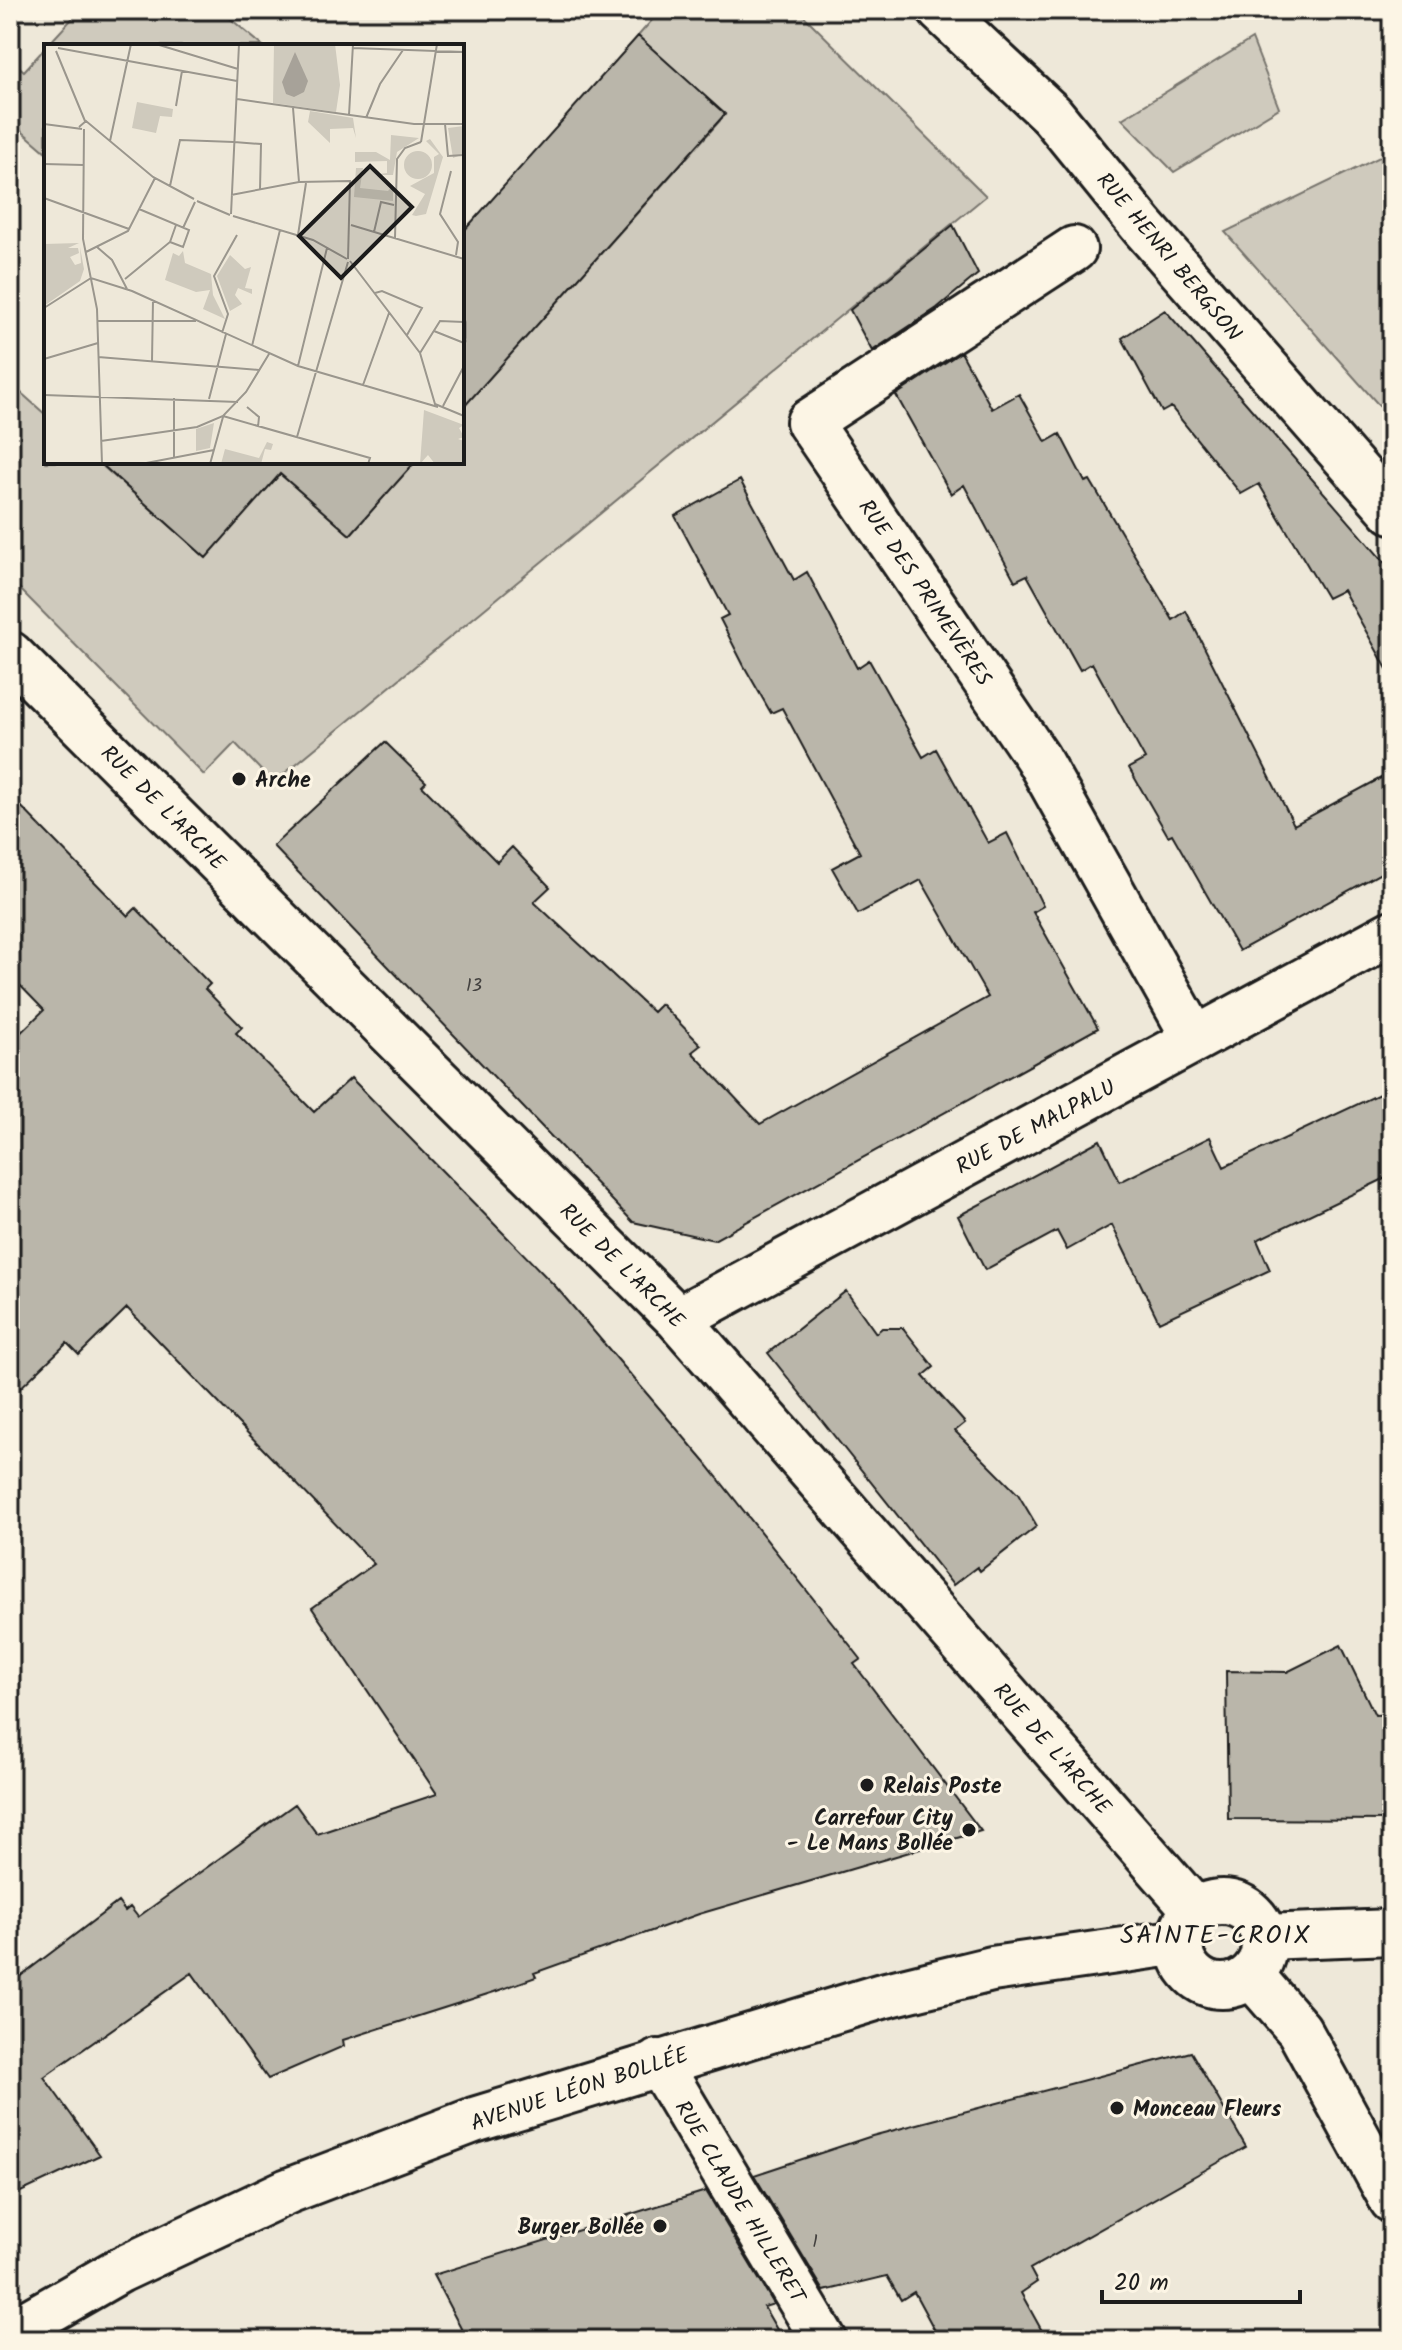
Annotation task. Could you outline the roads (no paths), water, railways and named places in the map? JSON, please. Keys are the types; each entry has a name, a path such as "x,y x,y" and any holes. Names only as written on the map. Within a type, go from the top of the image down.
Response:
{"street":[{"name":"RUE HENRI BERGSON","path":"940,10 1052,115 1143,227 1392,511"},
{"name":"RUE DES PRIMEVÈRES","path":"1074,249 809,422 1037,757 1195,1039"},
{"name":"RUE DE L'ARCHE","path":"10,654 678,1319 1188,1926"},
{"name":"RUE DE MALPALU","path":"678,1319 1392,933"},
{"name":"AVENUE LÉON BOLLÉE","path":"10,2333 120,2270 288,2191 474,2120 882,1996 1188,1926 1213,1903 1235,1904 1255,1917 1258,1956 1392,2200"},
{"path":"1188,1926 1188,1968 1211,1984 1225,1986 1258,1956 1392,1932"},
{"name":"RUE CLAUDE HILLERET","path":"658,2062 824,2340"}],"place":[{"name":"Arche","path":"239,779"},
{"name":"Relais Poste","path":"867,1785"},
{"name":"Carrefour City - Le Mans Bollée","path":"969,1830"},
{"name":"Monceau Fleurs","path":"1117,2108"},
{"name":"Burger Bollée","path":"660,2226"}],"district":[{"name":"SAINTE-CROIX","path":"1216,1934"}]}
